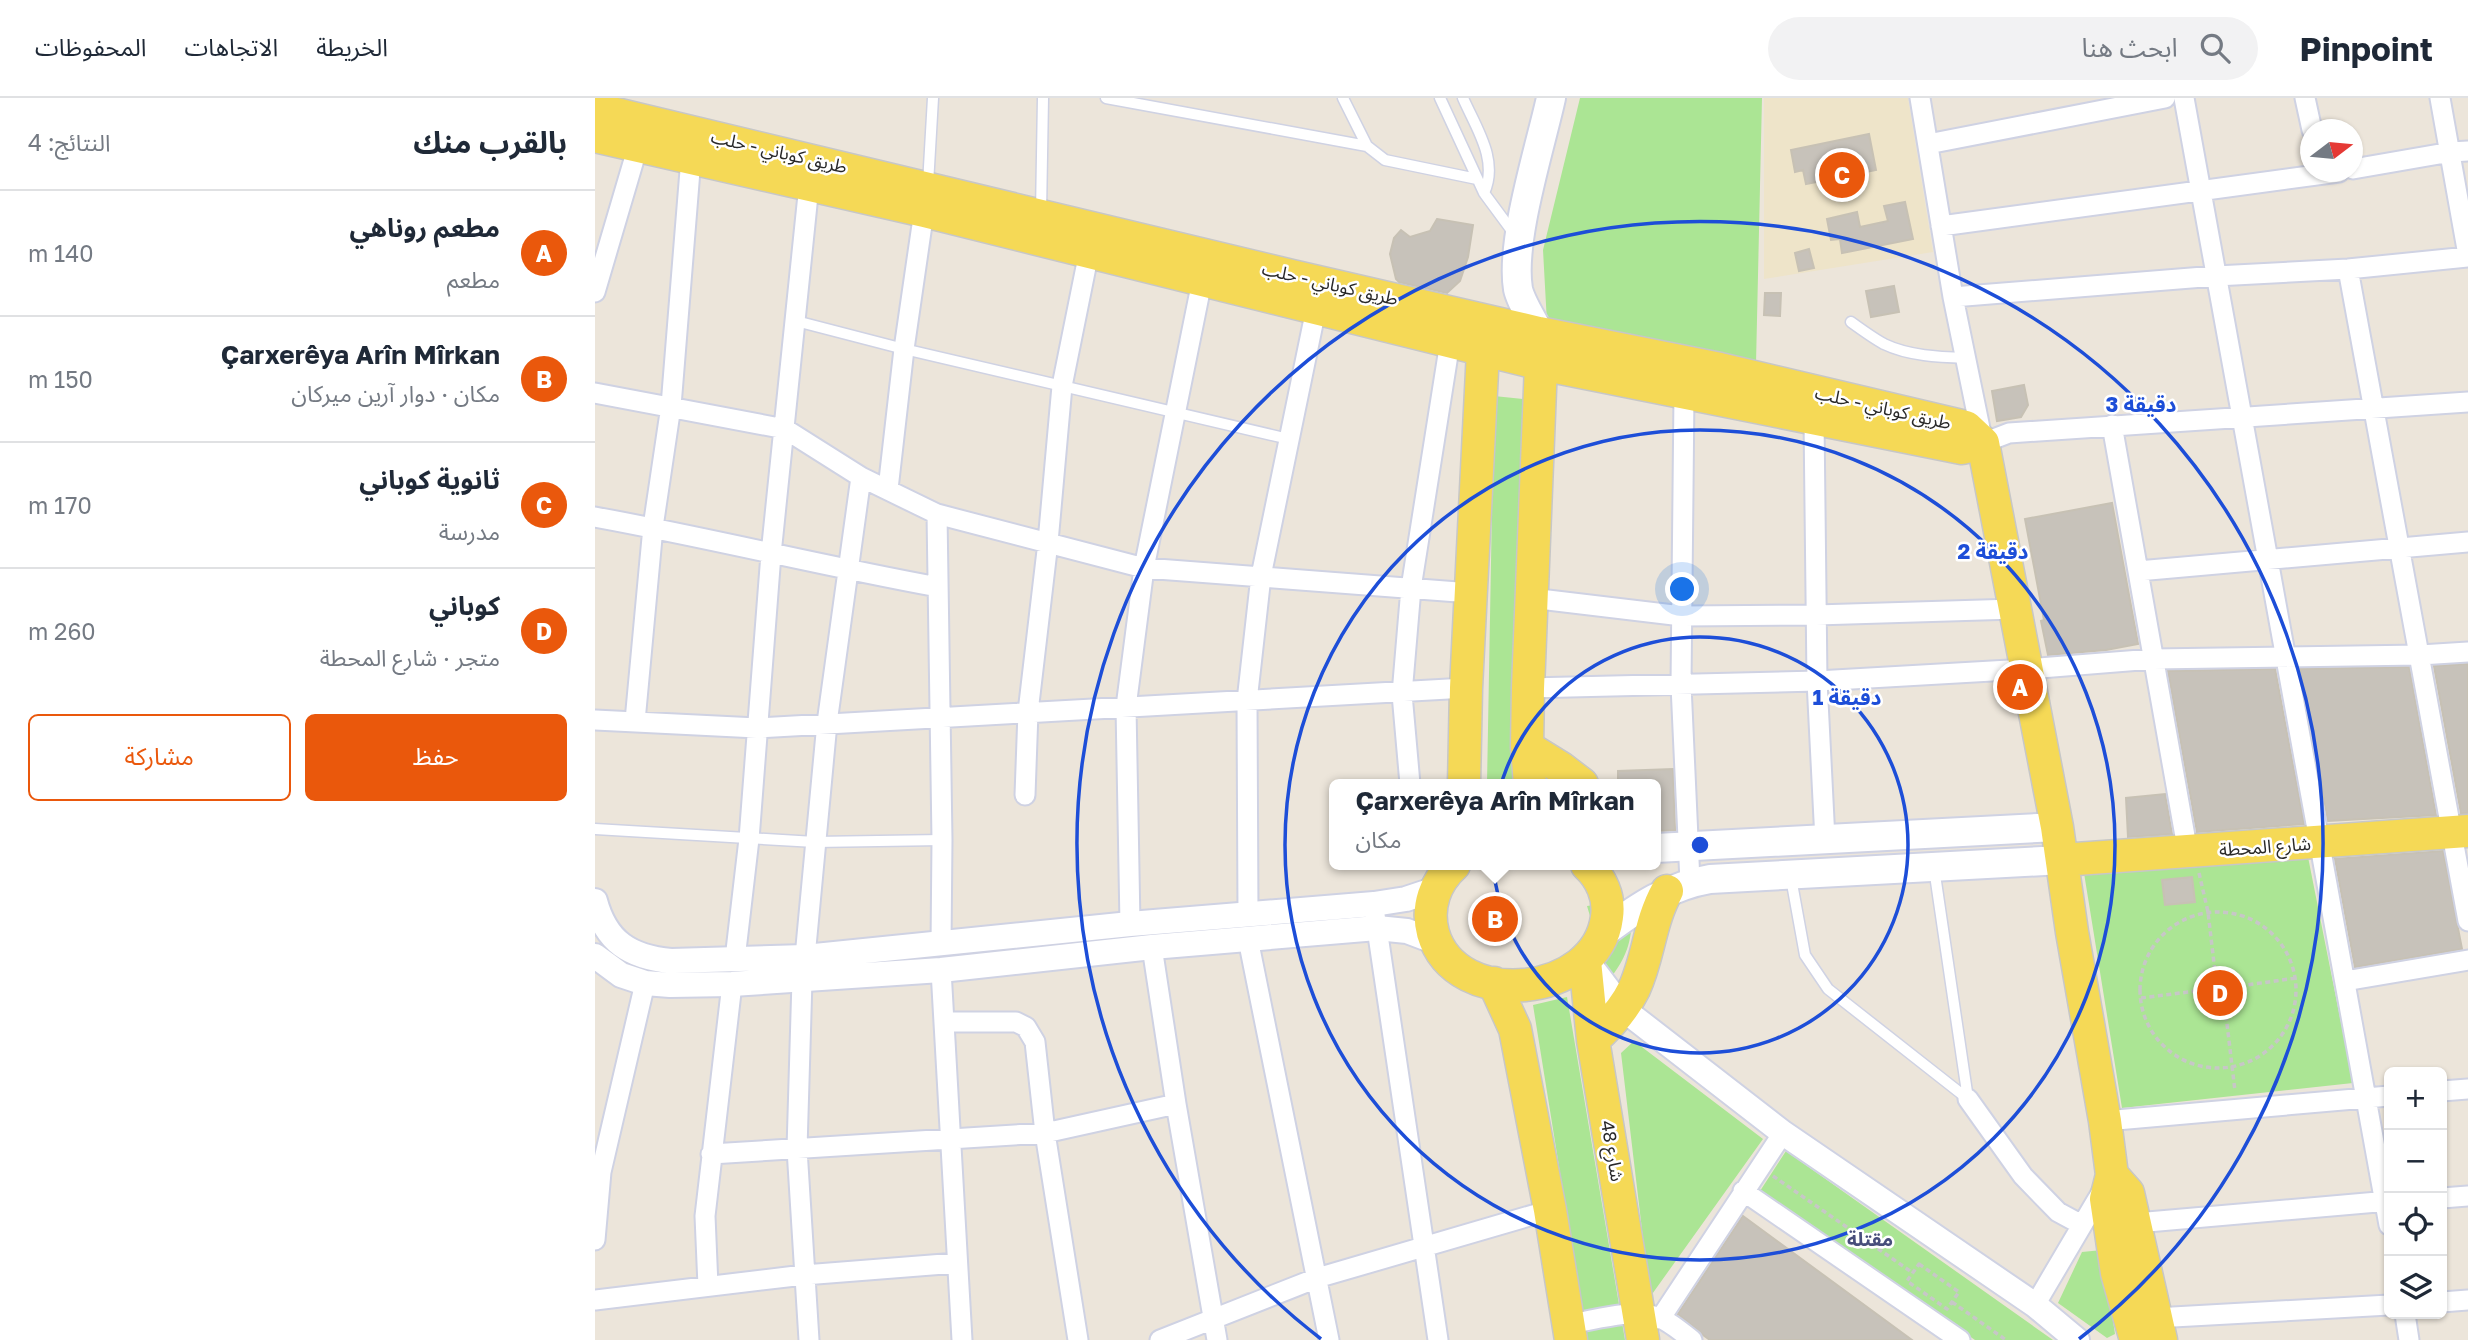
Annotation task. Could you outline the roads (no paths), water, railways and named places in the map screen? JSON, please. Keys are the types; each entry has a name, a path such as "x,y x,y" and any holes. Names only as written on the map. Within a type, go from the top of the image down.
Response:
{"main road":[{"path":"1530,779 1528,688 1541,364 1539,332 1518,290 1520,240 1551,98"},
{"name":"طريق كوباني - حلب","path":"595,109 926,200 1090,252 1450,342 1539,332 1720,369 1966,427 1983,443"},
{"name":"طريق كوباني - حلب","path":"595,136 809,185 894,192"},
{"name":"طريق كوباني - حلب","path":"926,200 1041,215 1292,276 1487,336 1541,364 1962,448 1983,443"},
{"path":"1464,779 1466,688 1487,336 1518,290"},
{"path":"1983,443 2057,827 2105,1121 2112,1174 2106,1199 2117,1273 2150,1333"},
{"path":"1527,747 1575,779"},
{"path":"1661,848 2057,827"},
{"name":"شارع المحطة","path":"2062,860 2460,832"},
{"path":"1606,931 1646,902 1679,887 1790,874 2062,860"},
{"path":"1439,876 1431,904 1430,923 1436,942 1446,958 1460,970 1476,978 1494,983 1533,984 1569,972 1586,961 1606,931 1608,909 1604,890 1592,870"},
{"path":"1593,1040 1623,1009 1635,987 1653,922 1679,887"},
{"name":"48 شارع","path":"1586,961 1593,1040 1647,1324"},
{"path":"1494,983 1515,1029 1550,1210 1570,1332"},
{"path":"2112,1174 2128,1194 2136,1223 2150,1333"}],"street":[{"path":"1920,98 1954,298 1983,443 2009,433 2468,402"},
{"path":"1927,144 2165,98"},
{"path":"2184,98 2365,1098 2385,1193"},
{"path":"2305,98 2310,119"},
{"path":"1954,298 2216,275 2348,269 2468,256 2459,152 2440,98"},
{"path":"595,292 638,146"},
{"path":"2363,167 2459,152"},
{"path":"635,721 653,527 671,406 691,158"},
{"path":"1941,226 2300,176"},
{"path":"735,959 749,839 771,554 809,185"},
{"path":"888,489 904,349 926,200"},
{"path":"1025,795 1028,712 1048,542 1062,386 1090,252"},
{"path":"2348,269 2420,655 2460,832 2468,921"},
{"path":"1130,924 1126,707 1144,568 1202,281"},
{"path":"1248,914 1247,701 1261,576 1316,309"},
{"path":"1410,779 1402,694 1411,588 1450,342"},
{"path":"595,393 785,429 862,477 937,513 1144,568 1471,593"},
{"path":"1679,887 1689,848 1681,685 1684,393"},
{"path":"1814,420 1817,681 1825,840"},
{"path":"2112,425 2188,853"},
{"path":"809,1340 797,1149 804,968 827,723 862,477"},
{"path":"937,513 941,945"},
{"path":"595,517 653,527 848,571 938,587"},
{"path":"2138,571 2468,542"},
{"path":"1531,598 1682,616 2015,609"},
{"path":"1528,688 1817,681 2153,659 2468,652"},
{"path":"595,720 757,728 939,716 1402,694 1466,688"},
{"path":"595,901 600,919 613,938 632,953 650,959 735,959 804,968 941,970 1248,939 1375,916 1439,876"},
{"path":"595,956 621,975 645,983 732,984 804,968 941,945 1248,914 1375,916 1436,942"},
{"path":"1375,916 1438,1340"},
{"path":"1248,939 1329,1340"},
{"path":"1152,947 1217,1340"},
{"path":"621,975 632,953"},
{"path":"2345,981 2468,960"},
{"path":"1586,961 1623,1009 1783,1133 2035,1305 2077,1340"},
{"path":"941,970 962,1340"},
{"path":"595,1240 601,1172 645,983"},
{"path":"708,1286 705,1216 732,984"},
{"path":"944,1022 1016,1022 1026,1027 1035,1042 1045,1133 1078,1340"},
{"path":"2447,1091 2468,1089"},
{"path":"2105,1121 2384,1096"},
{"path":"1968,1099 2023,1177 2058,1212 2082,1225"},
{"path":"712,1154 1045,1133 1176,1104"},
{"path":"1647,1324 1783,1133"},
{"path":"2035,1305 2112,1174"},
{"path":"1743,1191 1960,1340"},
{"path":"2447,1198 2468,1196"},
{"path":"2136,1223 2384,1201"},
{"path":"1160,1340 1317,1278 1550,1210"},
{"path":"595,1300 804,1275 957,1263"},
{"path":"2447,1302 2468,1300"},
{"path":"2150,1333 2384,1306"},
{"path":"2406,1319 2409,1340"},
{"path":"1570,1332 1647,1324 1692,1340"}],"lane":[{"path":"926,200 933,98"},
{"path":"1041,215 1043,98"},
{"path":"1106,98 1367,146"},
{"path":"1343,98 1367,146 1385,160 1477,179"},
{"path":"1440,98 1484,193 1506,226 1520,240"},
{"path":"1463,98 1488,154 1490,174 1484,193"},
{"path":"796,321 1289,439"},
{"path":"1851,323 1896,349 1931,356 1967,358"},
{"path":"595,829 815,842 942,840"},
{"path":"1934,868 1968,1099"},
{"path":"1790,874 1805,955 1828,989 1968,1099"}],"place":[{"name":"ثانوية كوباني","path":"1842,175"},
{"name":"مطعم روناهي","path":"2020,687"},
{"name":"Çarxerêya Arîn Mîrkan","path":"1495,919"},
{"name":"كوباني","path":"2220,993"}],"district":[{"name":"مقتلة","path":"1870,1239"}]}
